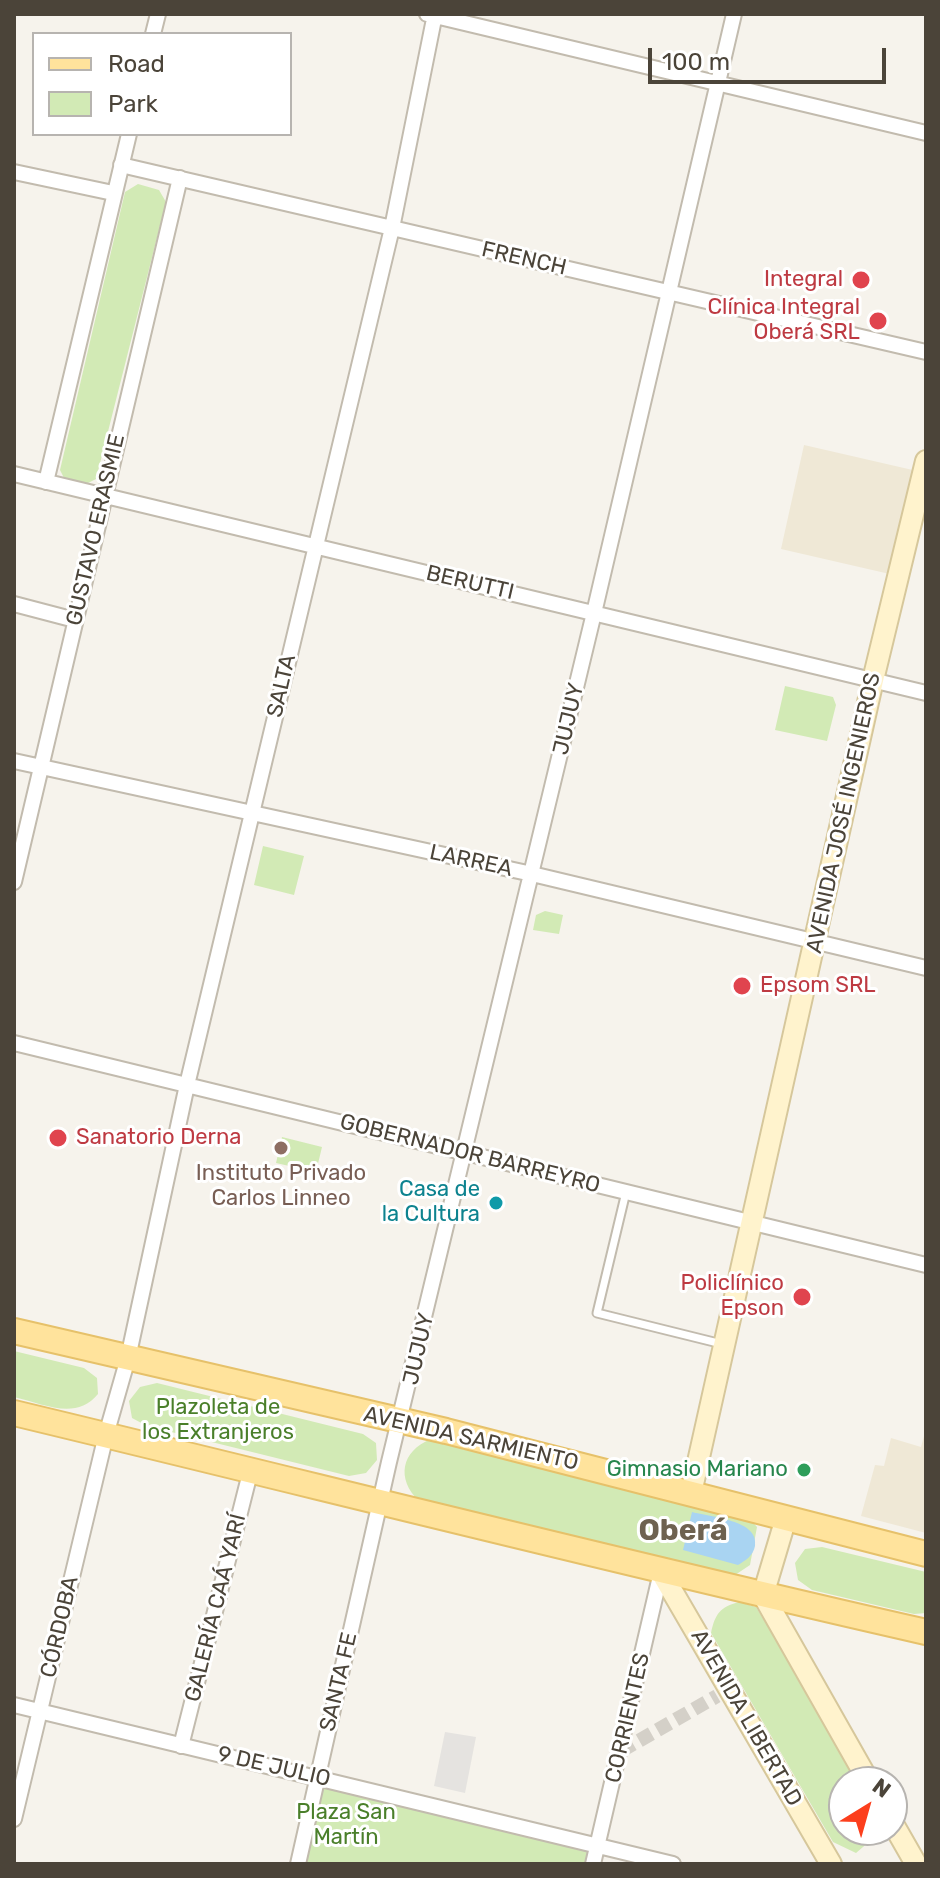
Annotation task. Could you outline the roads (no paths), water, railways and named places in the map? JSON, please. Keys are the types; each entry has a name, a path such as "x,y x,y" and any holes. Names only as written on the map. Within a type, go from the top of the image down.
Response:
{"main road":[{"name":"AVENIDA JOSÉ INGENIEROS","path":"691,1493 873,680 926,461"},
{"name":"AVENIDA SARMIENTO","path":"14,1331 446,1431 926,1554"},
{"path":"14,1413 382,1501 728,1590 926,1632"},
{"path":"786,1518 763,1595 860,1766"},
{"name":"AVENIDA LIBERTAD","path":"661,1572 723,1692 831,1864"},
{"path":"906,1846 916,1864"}],"street":[{"name":"JUJUY","path":"382,1501 734,14"},
{"path":"432,15 926,133"},
{"name":"SALTA","path":"128,1358 187,1085 392,228 432,15"},
{"path":"46,482 128,136"},
{"name":"FRENCH","path":"121,165 926,352"},
{"path":"14,172 113,193"},
{"name":"GUSTAVO ERASMIE","path":"14,882 180,178"},
{"name":"BERUTTI","path":"14,474 926,693"},
{"path":"14,604 75,620"},
{"name":"LARREA","path":"14,761 532,874 926,968"},
{"name":"GOBERNADOR BARREYRO","path":"14,1043 926,1265"},
{"name":"CÓRDOBA","path":"14,1819 106,1435 128,1358"},
{"name":"GALERÍA CAÁ YARÍ","path":"181,1746 251,1469"},
{"name":"SANTA FE","path":"298,1864 382,1501"},
{"name":"CORRIENTES","path":"593,1864 661,1572"},
{"name":"9 DE JULIO","path":"14,1705 673,1864"}],"lane":[{"path":"626,1192 597,1313 723,1344"}],"water":[{"path":"692,1512 732,1521 750,1530 755,1546 751,1555 738,1565 683,1550"}],"tunnel":[{"path":"621,1751 717,1696"}],"place":[{"name":"Integral","path":"861,280"},
{"name":"Clínica Integral Oberá SRL","path":"878,321"},
{"name":"Epsom SRL","path":"742,986"},
{"name":"Sanatorio Derna","path":"58,1138"},
{"name":"Instituto Privado Carlos Linneo","path":"281,1148"},
{"name":"Casa de la Cultura","path":"496,1203"},
{"name":"Policlínico Epson","path":"802,1297"},
{"name":"Gimnasio Mariano","path":"804,1470"}],"district":[{"name":"Oberá","path":"683,1531"}],"park label":[{"name":"Plazoleta de los Extranjeros","path":"218,1420"},
{"name":"Plaza San Martín","path":"346,1826"}]}
